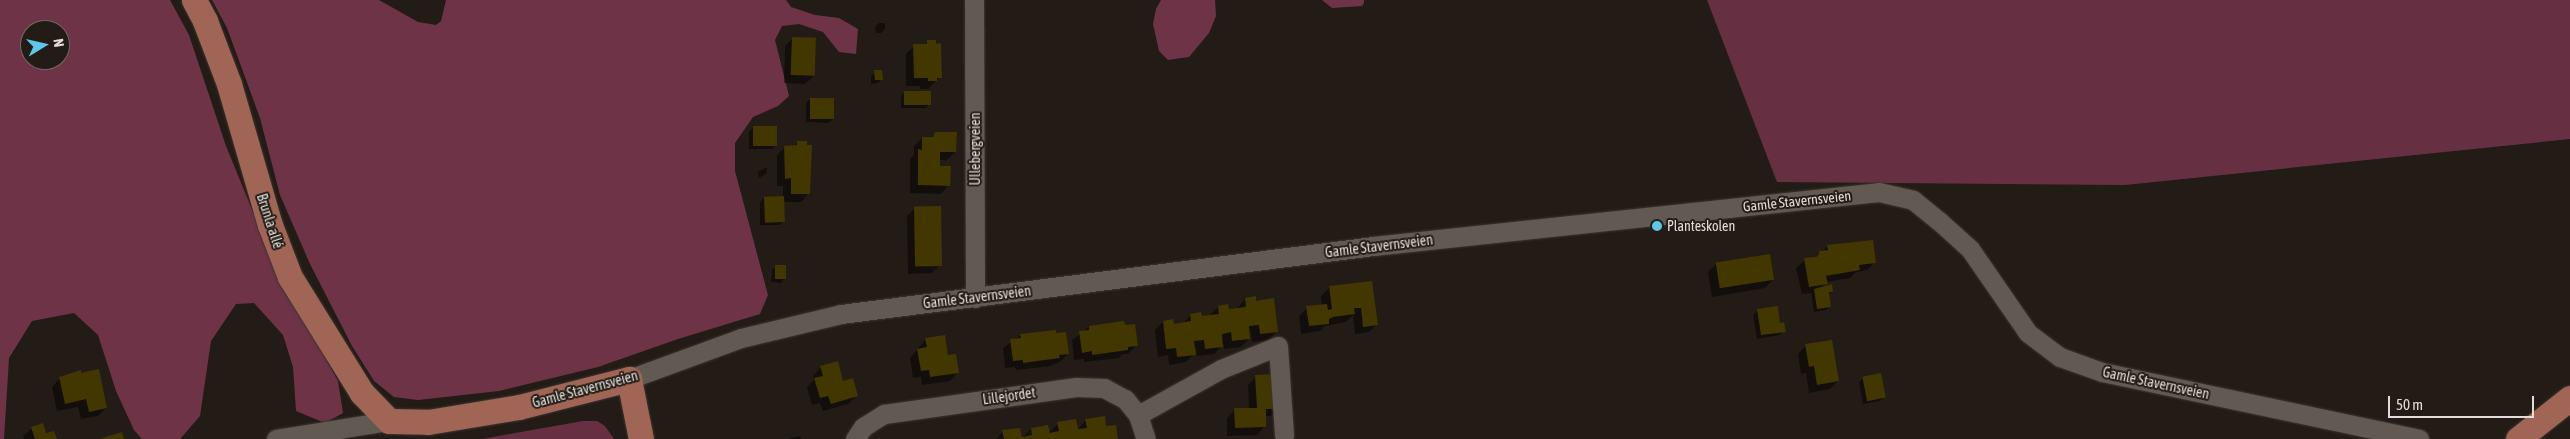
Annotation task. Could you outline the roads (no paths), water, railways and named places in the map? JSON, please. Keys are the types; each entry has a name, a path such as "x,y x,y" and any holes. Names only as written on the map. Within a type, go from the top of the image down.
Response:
{"main road":[{"name":"Brunla allé","path":"194,0 205,20 228,84 270,225 290,277 362,393 388,421"},
{"name":"Gamle Stavernsveien","path":"388,421 428,422 519,407 629,378"},
{"path":"629,378 641,439"},
{"path":"2518,439 2570,398"}],"street":[{"name":"Ullebergveien","path":"974,0 975,298"},
{"name":"Gamle Stavernsveien","path":"629,378 709,348 781,327 841,314 1382,245 1879,192 1913,200 1970,249 2028,333 2060,357 2102,372 2419,439"},
{"path":"1138,415 1221,369 1278,346 1280,352 1284,435"},
{"name":"Lillejordet","path":"855,439 863,428 884,414 1076,387 1104,388 1125,399 1138,415 1146,439"},
{"name":"Gamle Stavernsveien","path":"276,439 388,421"}],"place":[{"name":"Planteskolen","path":"1657,226"}]}
